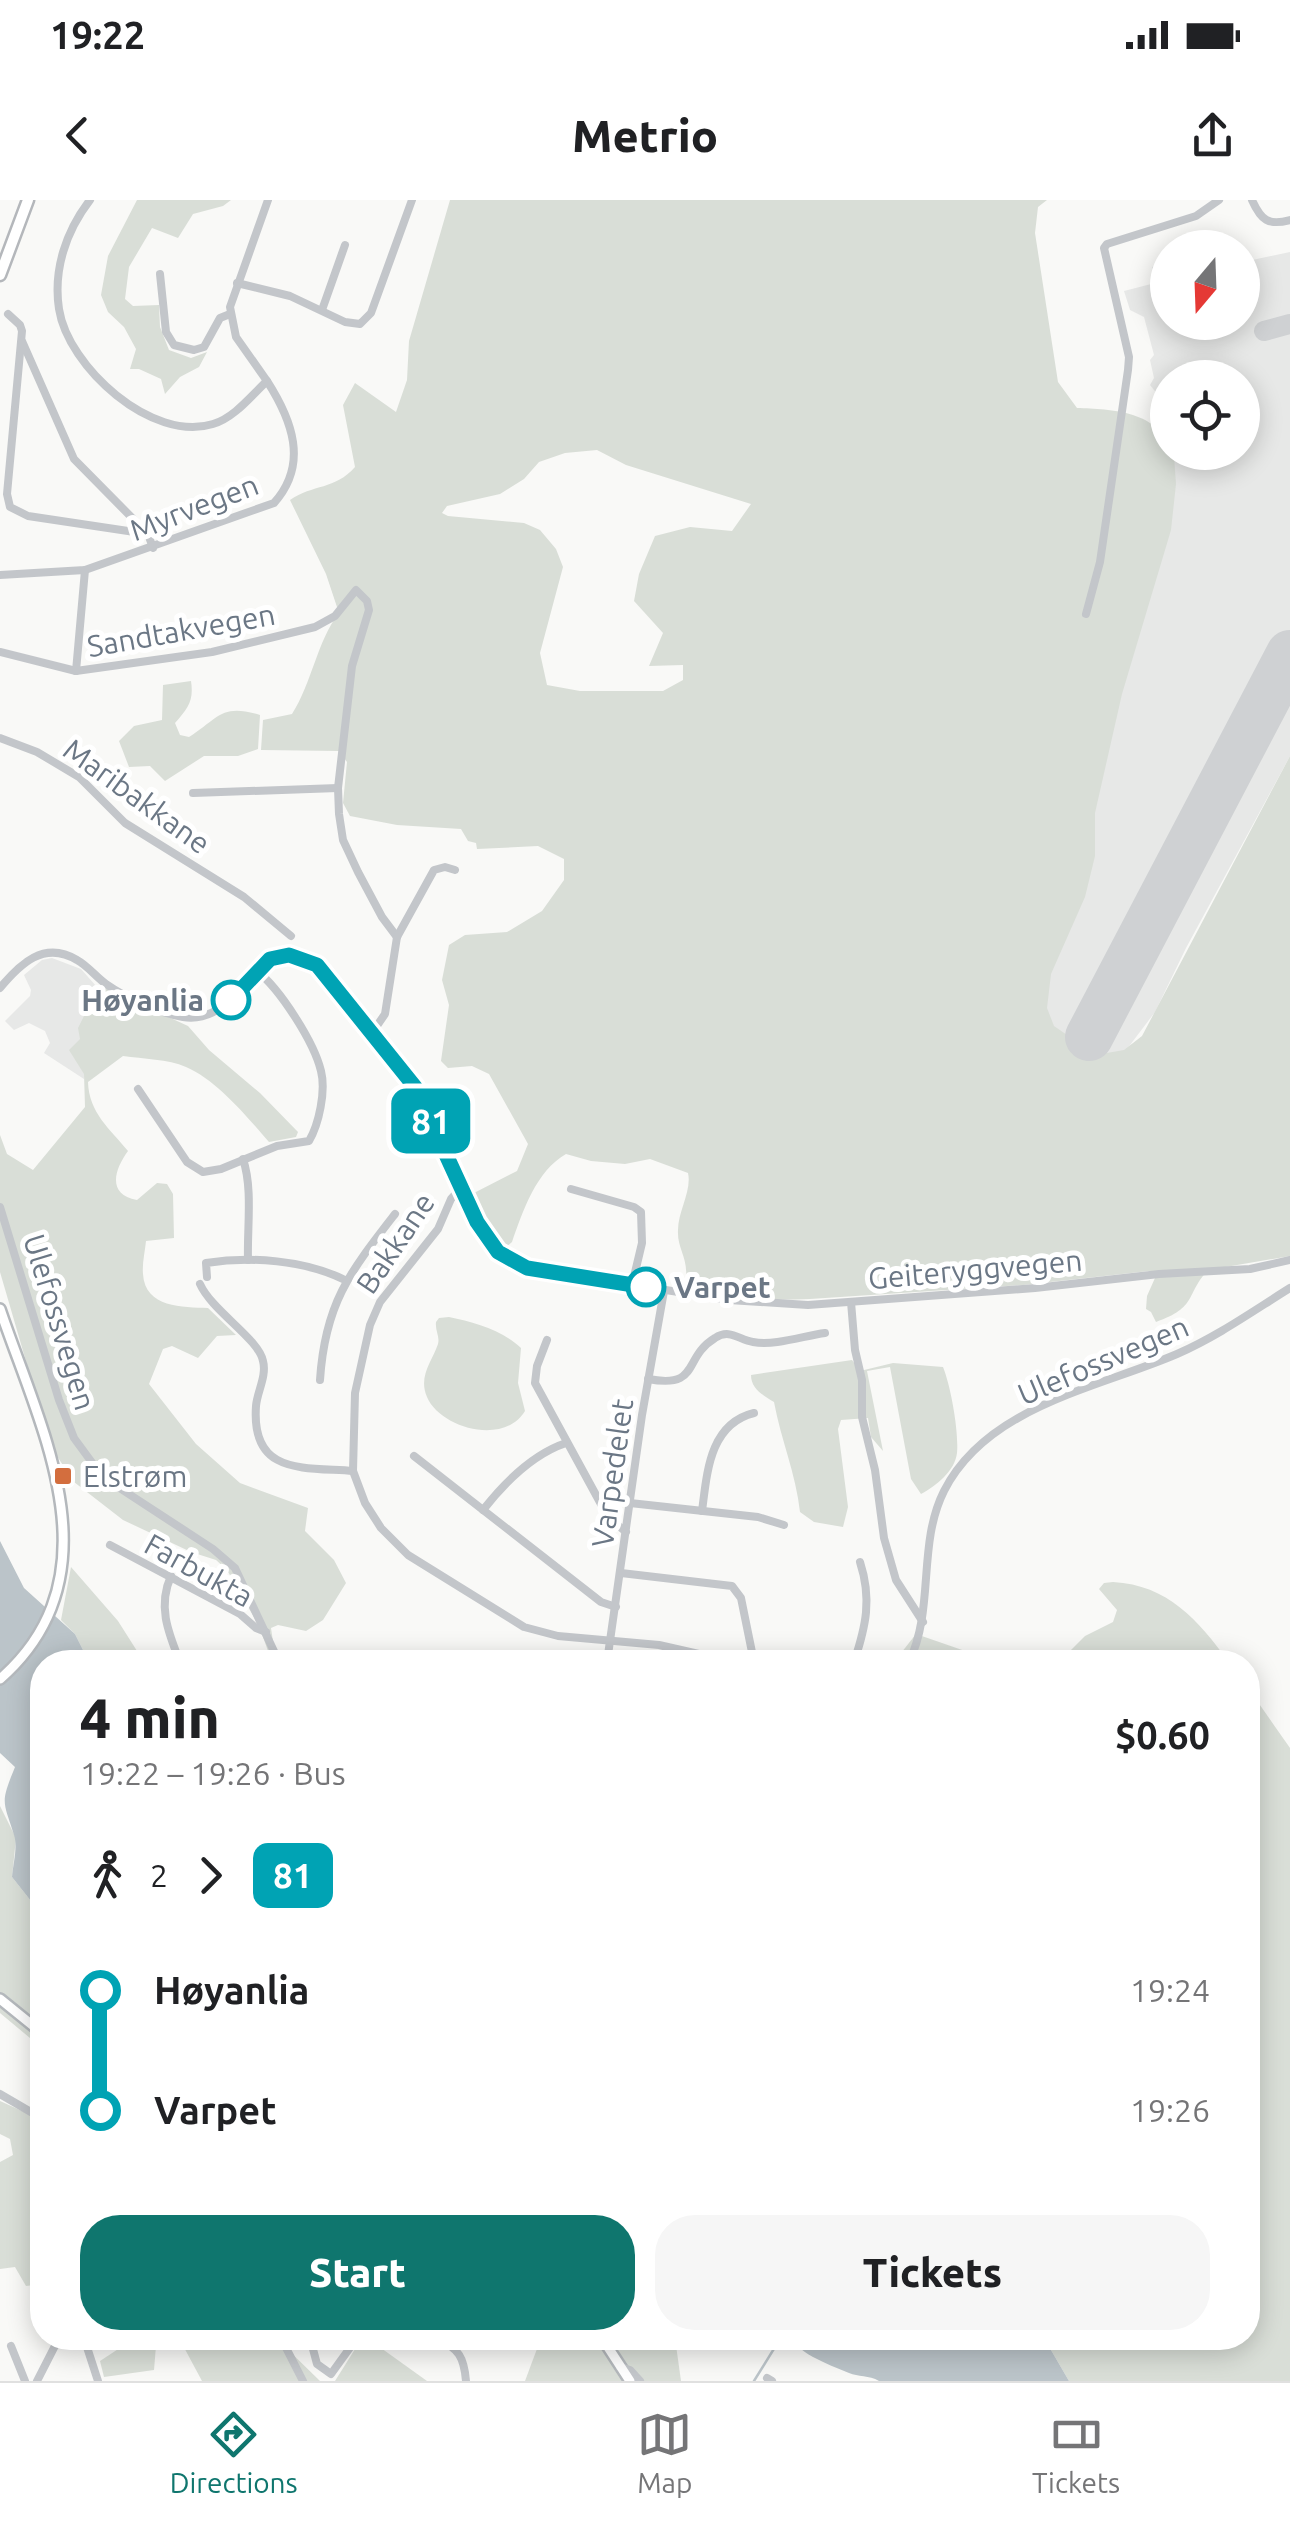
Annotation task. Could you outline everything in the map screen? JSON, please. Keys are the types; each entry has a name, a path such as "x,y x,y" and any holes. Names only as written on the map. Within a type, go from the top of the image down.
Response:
{"highway":[{"path":"0,276 28,200"}],"main road":[{"path":"0,1309 56,1480 65,1537 62,1570 51,1608 27,1651 0,1679"},
{"path":"0,1998 30,2024"},
{"path":"609,2350 630,2381"}],"street":[{"path":"90,200 64,247 59,271 58,303 69,339 98,378 148,415 172,425 200,428 230,416 267,381 240,345 230,314 237,283 268,200"},
{"path":"237,283 290,296 353,325 360,324 369,317 412,200"},
{"path":"1086,614 1100,562 1129,357 1104,248 1196,216 1219,200"},
{"path":"1252,200 1260,217 1269,223 1290,220"},
{"path":"322,310 345,245"},
{"path":"160,274 166,332 174,345 194,350 204,347 220,318 230,314"},
{"path":"8,314 20,325 22,341 7,494 10,507 28,516 148,534"},
{"path":"22,341 74,459 142,525 153,548"},
{"name":"Myrvegen","path":"0,574 85,570 265,508 282,493 293,464 293,431 267,381"},
{"path":"76,671 85,570"},
{"name":"Sandtakvegen","path":"0,652 76,671 212,652 306,630 335,616 356,590 368,601 368,615 353,658 338,788"},
{"name":"Maribakkane","path":"0,738 37,752 79,777 125,823 244,897 291,936"},
{"path":"193,793 338,788 344,840 374,903 398,936"},
{"path":"372,1033 386,1014 398,936 432,872 440,867 454,870"},
{"path":"0,988 29,959 61,954 76,959 113,988 189,1018 204,1016 226,1005 257,970 286,1002 319,1064 322,1088 309,1141 276,1146 213,1172 194,1168 138,1089"},
{"name":"Bakkane","path":"257,970 270,959 282,956 311,961 330,978 415,1087 487,1239 508,1260 533,1269 664,1290"},
{"path":"243,1159 250,1186 246,1214 248,1260"},
{"name":"Bakkane","path":"354,1471 356,1384 376,1309 438,1228 451,1199 461,1188"},
{"path":"571,1190 641,1212 642,1243 632,1285"},
{"name":"Ulefossvegen","path":"0,1207 74,1438 96,1468 116,1486 229,1561 247,1588 274,1650"},
{"path":"320,1380 327,1334 346,1280 395,1214"},
{"path":"346,1280 320,1269 248,1260 206,1262 203,1280 210,1303 257,1349 263,1360 256,1413 264,1452 293,1465 354,1471 359,1490 381,1528 408,1554 531,1629 684,1650"},
{"name":"Geiteryggvegen","path":"664,1290 780,1305 851,1302 1250,1269 1290,1260"},
{"name":"Ulefossvegen","path":"913,1650 923,1622 929,1540 935,1514 950,1480 970,1456 1004,1428 1041,1407 1208,1340 1290,1288"},
{"name":"Varpedelet","path":"609,1650 664,1290"},
{"path":"851,1302 862,1380 862,1416 887,1550 901,1590 923,1622"},
{"path":"648,1379 671,1383 680,1380 720,1335 737,1335 759,1342 824,1332"},
{"path":"546,1340 537,1366 536,1384 608,1517 626,1532"},
{"path":"702,1511 708,1463 718,1441 738,1419 754,1414"},
{"path":"483,1510 528,1464 566,1442"},
{"path":"414,1456 601,1602 616,1607"},
{"path":"630,1503 767,1518 784,1525"},
{"name":"Farbukta","path":"110,1545 172,1576 266,1632"},
{"path":"857,1650 868,1607 860,1562"},
{"path":"621,1573 732,1586 741,1598 752,1650"},
{"path":"172,1576 164,1596 165,1619 176,1650"},
{"path":"0,2094 30,2112"},
{"path":"11,2346 25,2381"},
{"path":"37,2381 53,2350"},
{"path":"88,2350 98,2381"},
{"path":"287,2350 303,2381"},
{"path":"312,2350 322,2370 331,2374 348,2350"},
{"path":"457,2350 465,2364 466,2381"},
{"path":"619,2367 630,2370 640,2381"}],"shaded area":[{"path":"137,200 231,200 193,214 178,238 152,228 129,267 125,299 133,306 159,305 160,327 169,350 191,358 207,352 199,367 180,377 165,394 161,379 130,369 136,349 124,327 108,312 101,295 108,256"},
{"path":"450,200 1047,200 1038,207 1035,233 1058,382 1077,408 1119,412 1150,423 1150,470 1175,470 1176,484 1171,530 1122,694 1095,813 1095,856 1085,897 1051,974 1047,1008 1054,1026 1083,1046 1107,1053 1124,1050 1142,1036 1290,756 1290,1256 1208,1270 1185,1306 1156,1322 1146,1309 1155,1278 1149,1271 1023,1285 810,1299 727,1296 697,1287 686,1279 678,1230 688,1173 650,1159 625,1164 566,1154 539,1181 512,1242 505,1248 494,1237 472,1194 517,1171 528,1144 489,1074 472,1066 448,1068 441,1061 449,1005 442,980 449,945 465,935 507,932 542,911 564,880 564,859 538,846 477,849 461,829 397,825 350,816 343,803 347,762 339,751 261,750 263,720 292,714 339,613 326,574 290,500 340,480 355,467 343,405 355,383 396,412 407,380 409,341","holes":["597,450 626,465 751,504 732,531 690,527 655,536 639,574 634,601 663,633 649,666 683,665 683,680 663,691 580,691 547,685 540,653 563,567 556,549 540,530 524,523 442,513 447,506 500,494 524,479 539,462 565,453"]},
{"path":"1290,252 1290,756 1155,1012 1121,1057 1095,1079 1026,1016 1080,765 1151,470 1260,470 1260,360 1150,360 1154,355 1150,340 1260,340 1260,258"},
{"path":"1150,284 1150,340 1144,317 1130,310 1124,291"},
{"path":"191,681 189,704 175,723 180,735 189,737 228,712 247,712 260,715 258,749 238,756 204,756 165,781 150,766 129,767 119,741 134,726 162,720 163,685"},
{"path":"52,958 81,969 96,986 88,992 93,1013 84,1079 44,1053 50,1043 45,1031 29,1023 14,1030 5,1021 30,996 24,975 42,960"},
{"path":"103,987 188,1026 298,1132 296,1137 269,1142 209,1081 171,1062 123,1056 88,1082 96,1112 128,1151 117,1174 121,1193 137,1200 157,1183 167,1184 173,1194 174,1238 146,1241 143,1270 150,1294 167,1303 208,1308 236,1335 217,1336 198,1358 172,1346 163,1349 149,1384 196,1444 240,1483 308,1508 305,1531 334,1560 346,1583 323,1620 306,1631 278,1625 271,1628 274,1650 268,1650 259,1626 227,1570 216,1560 123,1520 74,1482 51,1447 0,1272 0,1135 7,1154 33,1170 85,1107 84,1074 69,1050 80,1039 78,1028"},
{"path":"449,1317 487,1328 521,1348 518,1383 525,1411 515,1422 503,1428 473,1429 445,1417 427,1397 425,1376 438,1341 436,1322"},
{"path":"852,1360 860,1371 893,1363 943,1367 954,1410 957,1453 949,1472 921,1494 911,1479 890,1367 867,1371 883,1451 871,1437 868,1418 841,1420 838,1429 848,1507 843,1527 814,1522 800,1512 774,1402 755,1388 751,1375"},
{"path":"0,1541 24,1588 75,1634 83,1650 30,1650 30,1900 12,1877 15,1840 5,1802 15,1767 0,1753"},
{"path":"71,1567 118,1621 136,1650 83,1650 75,1634 61,1620"},
{"path":"1104,1583 1133,1585 1166,1598 1193,1619 1220,1650 1071,1650 1085,1636 1113,1622 1117,1610 1099,1589"},
{"path":"916,1634 962,1650 903,1650"},
{"path":"1260,1705 1290,1748 1290,2381 1069,2381 1051,2350 1260,2350"},
{"path":"0,1806 16,1838 12,1877 30,1900 30,2038 0,2013"},
{"path":"0,2101 30,2115 30,2286 26,2286 15,2267 0,2269 0,2162 13,2155 10,2139 0,2134"},
{"path":"117,2350 156,2350 154,2370 104,2377 100,2361"},
{"path":"185,2350 288,2350 320,2381 202,2381"},
{"path":"354,2350 384,2350 427,2381 335,2381"},
{"path":"537,2350 677,2350 681,2381 525,2381"},
{"path":"803,2350 1051,2350 1069,2381 879,2381 852,2374"}],"waterway":[{"path":"754,2381 773,2350"}],"taxiway":[{"path":"1264,331 1290,324"},
{"path":"1107,1004 1109,1027 1103,1033 1095,1033 1089,1020 1109,983 1123,973"}],"runway":[{"path":"1089,1037 1290,654"}],"bus line":[{"name":"81","path":"231,1000 270,959 289,955 317,965 415,1087 477,1222 498,1252 527,1268 646,1287"}],"place":[{"name":"Høyanlia","path":"231,1000"},
{"name":"Varpet","path":"646,1287"},
{"name":"Elstrøm","path":"63,1476"}]}
